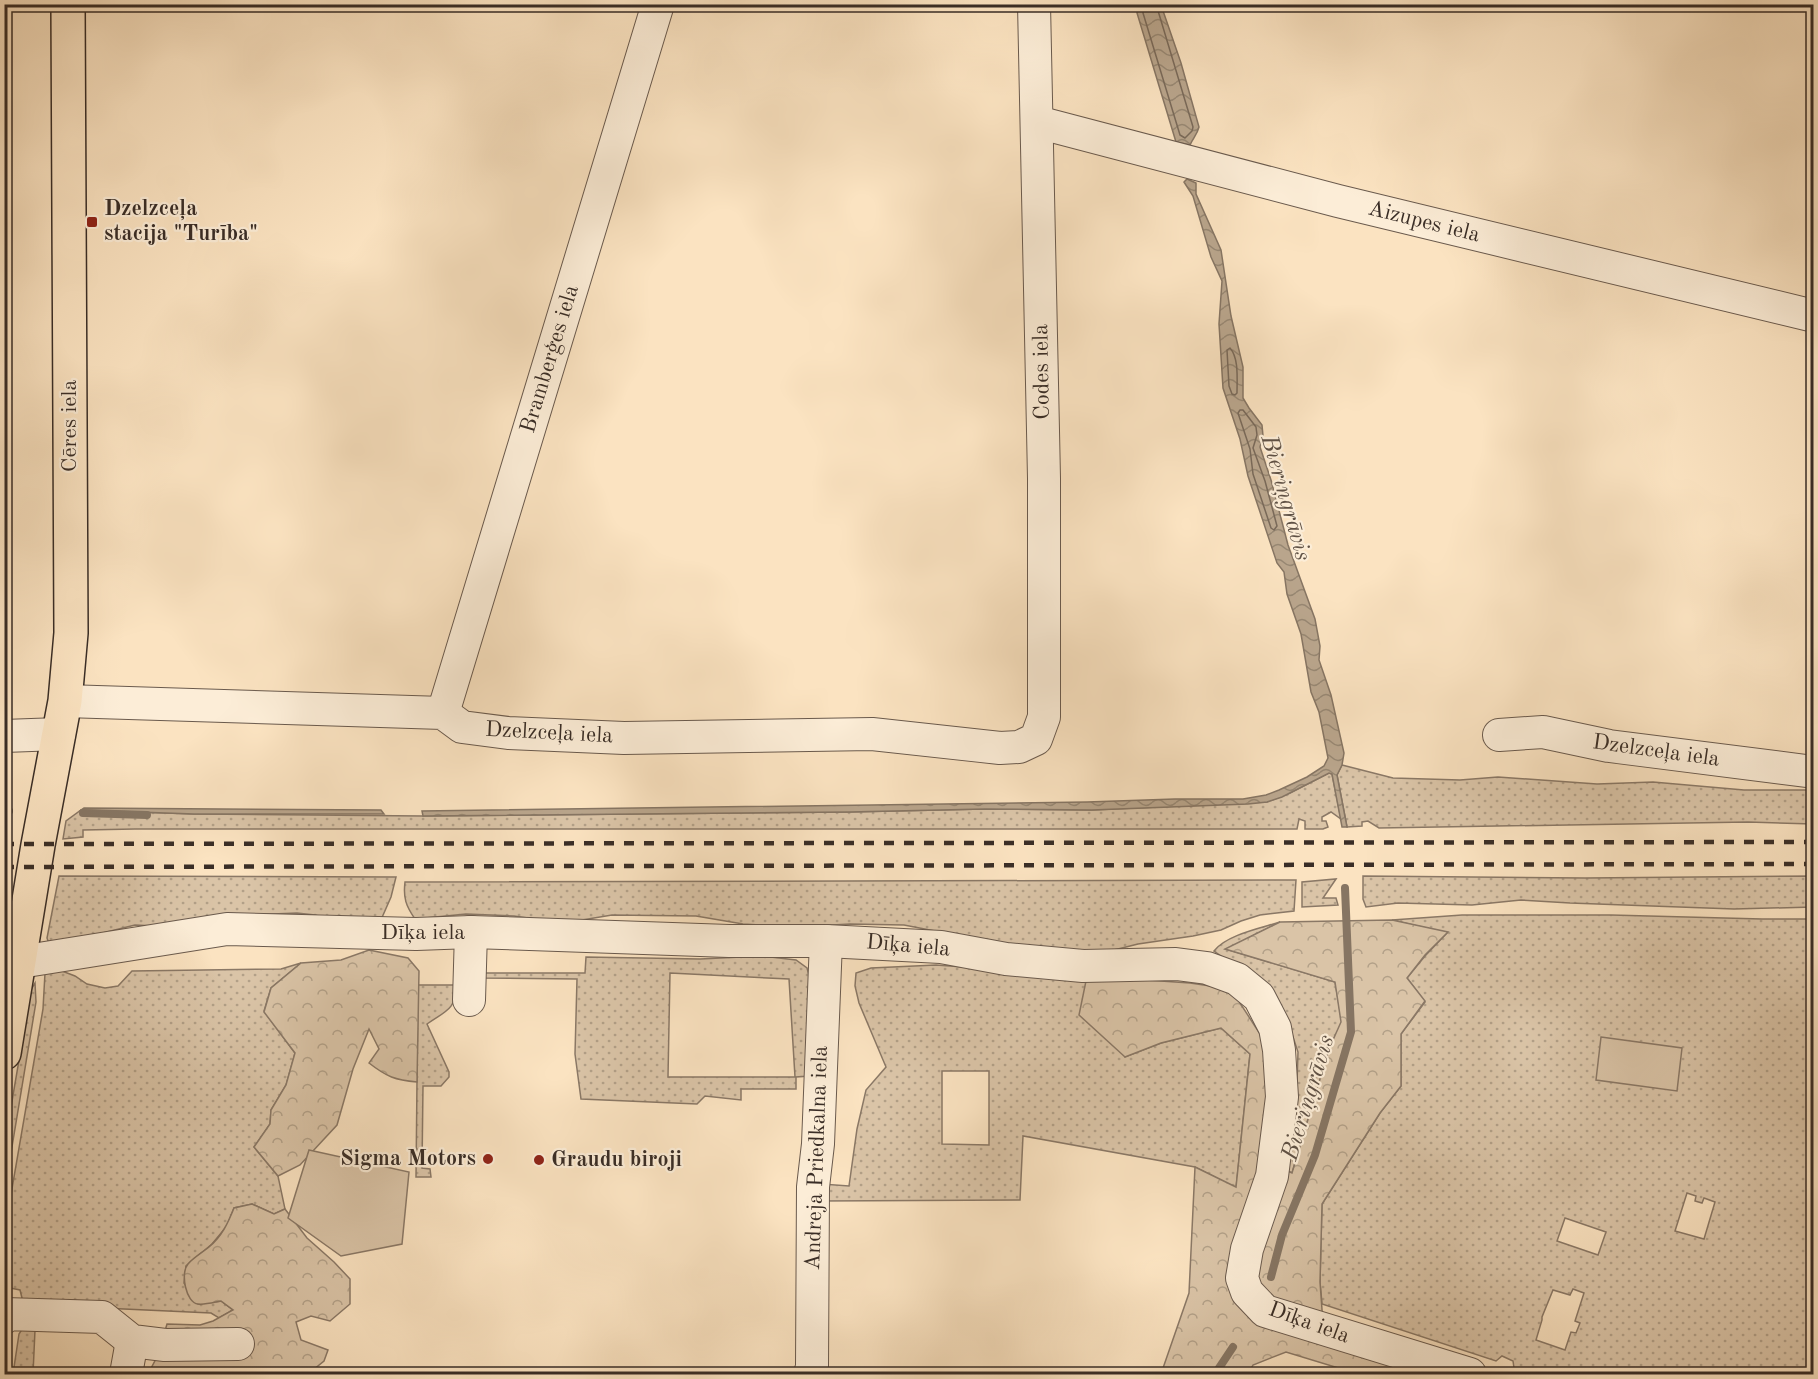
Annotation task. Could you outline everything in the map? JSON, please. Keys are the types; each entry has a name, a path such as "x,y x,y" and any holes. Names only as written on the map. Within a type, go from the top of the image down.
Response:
{"main road":[{"name":"Cēres iela","path":"4,1053 12,962 38,845 65,701 71,633 68,4"}],"street":[{"name":"Bramberģes iela","path":"443,713 658,4"},
{"name":"Codes iela","path":"1034,4 1044,490 1044,717 1036,739"},
{"name":"Aizupes iela","path":"1036,122 1338,201 1814,316"},
{"name":"Dzelzceļa iela","path":"65,701 443,713 462,727 508,733 624,738 872,734 1000,748 1019,747 1036,739"},
{"name":"Dzelzceļa iela","path":"1499,735 1542,732 1609,746 1814,772"},
{"path":"4,736 59,734"},
{"name":"Dīķa iela","path":"12,962 227,929 416,934 471,932 729,941 826,941 941,947 1006,959 1083,966 1176,964 1207,968 1237,979 1259,997 1275,1028 1279,1050 1282,1097 1272,1176 1247,1248 1242,1278 1247,1292 1265,1311 1470,1374"},
{"path":"469,1000 471,932"},
{"name":"Andreja Priedkalna iela","path":"810,1374 812,1367 813,1187 818,1133 826,941"},
{"path":"4,1318 5,1314 102,1317 132,1341 165,1345 238,1344"},
{"path":"126,1374 132,1341"}],"green space":[{"path":"1342,765 1393,778 1460,780 1498,777 1597,784 1653,782 1744,790 1813,790 1813,824 1748,822 1379,828 1368,821 1362,822 1362,826 1347,827 1337,775"},
{"path":"1329,773 1332,774 1341,819 1331,812 1322,817 1322,821 1326,821 1328,827 1323,829 1305,829 1305,821 1299,819 1297,829 135,829 83,830 83,837 63,839 66,821 81,810 194,814 423,816 985,809 1092,810 1267,802"},
{"path":"59,876 396,877 391,897 380,922 345,923 297,913 246,915 155,926 135,925 66,942 52,943 47,938"},
{"path":"1363,876 1585,878 1813,876 1813,907 1734,909 1521,900 1472,905 1398,903 1366,907 1363,899"},
{"path":"1336,879 1323,898 1336,898 1338,905 1302,907 1302,882"},
{"path":"1296,880 1294,911 1260,915 1221,930 1193,936 1138,944 1094,955 1065,956 904,925 850,924 796,927 743,924 696,916 612,915 576,921 549,921 514,916 466,914 415,919 407,906 404,893 405,882"},
{"path":"1462,915 1813,919 1813,1374 1534,1374 1514,1368 1513,1361 1502,1356 1496,1361 1322,1304 1320,1282 1322,1204 1380,1113 1401,1086 1401,1034 1425,1002 1407,978 1447,933 1392,920","holes":["1687,1193 1696,1196 1695,1201 1702,1203 1704,1198 1715,1202 1704,1239 1675,1231","1565,1218 1606,1232 1598,1255 1557,1241","1573,1289 1584,1293 1575,1321 1580,1323 1576,1333 1571,1332 1565,1350 1536,1340 1553,1290 1570,1295"]},
{"path":"1392,920 1448,932 1425,955 1407,978 1425,1001 1401,1034 1401,1086 1380,1113 1322,1204 1320,1282 1324,1337 1443,1374 1358,1374 1286,1352 1253,1365 1248,1374 1157,1374 1162,1371 1189,1293 1195,1167 1236,1187 1250,1054 1221,1028 1161,1043 1125,1057 1079,1015 1087,976 1190,983 1231,989 1260,1034 1277,1070 1269,1163 1292,1173 1329,1049 1341,1022 1335,982 1225,949 1280,922"},
{"path":"1280,922 1226,949 1335,982 1342,1022 1329,1049 1292,1173 1279,1167 1287,1141 1297,1083 1298,1052 1290,1028 1214,951 1235,936"},
{"path":"369,950 408,958 419,971 417,1082 392,1077 369,1063 379,1049 369,1029 353,1069 337,1125 300,1165 278,1176 254,1147 270,1124 271,1110 286,1085 295,1053 264,1012 271,988 301,963 341,960"},
{"path":"762,956 796,960 807,968 811,983 810,1076 796,1077 796,1089 741,1089 741,1100 705,1096 697,1104 581,1099 575,1054 577,979 480,978 480,973 585,973 586,957 700,959","holes":["670,973 789,979 795,1077 668,1077"]},
{"path":"301,963 271,988 264,1011 295,1053 286,1085 271,1110 270,1124 254,1147 278,1176 285,1209 274,1214 252,1204 234,1208 227,1226 212,1244 186,1266 184,1283 198,1304 221,1301 233,1310 219,1318 211,1313 37,1305 23,1302 20,1290 5,1287 5,1229 43,1009 45,973 62,971 87,984 105,988 118,986 132,971 281,969"},
{"path":"936,965 1087,976 1125,1057 1161,1043 1221,1028 1250,1054 1236,1188 1195,1167 1023,1136 1020,1200 820,1201 822,1184 849,1186 857,1129 866,1090 886,1067 859,1003 855,986 856,973 871,968","holes":["942,1071 989,1071 989,1145 942,1144"]},
{"path":"35,983 36,1002 5,1189 5,1142 31,990"},
{"path":"418,985 458,985 452,1005 427,1024 449,1072 449,1077 441,1086 423,1086 422,1168 430,1169 431,1177 416,1177"},
{"path":"1601,1037 1682,1048 1677,1091 1596,1080"},
{"path":"309,1150 409,1172 402,1244 341,1256 288,1218"},
{"path":"252,1204 274,1214 285,1209 307,1238 350,1279 350,1304 330,1321 311,1316 296,1322 301,1340 328,1350 324,1361 308,1374 148,1374 158,1355 167,1324 200,1325 233,1310 221,1301 204,1304 194,1302 187,1293 184,1274 188,1264 214,1243 221,1234 234,1208"},
{"path":"26,1323 35,1330 33,1374 13,1374 19,1334"},
{"path":"444,1368 587,1373 587,1374 444,1374"}],"water":[{"path":"1138,4 1161,5 1181,63 1199,127 1190,145 1176,142 1137,13"},
{"path":"1187,179 1196,183 1196,194 1221,250 1231,316 1243,367 1243,398 1262,425 1263,436 1260,447 1288,545 1315,619 1320,646 1319,660 1331,695 1344,753 1337,775 1347,827 1342,827 1332,774 1329,773 1282,797 1267,802 1248,804 1092,810 985,809 423,816 422,811 1243,799 1279,790 1324,766 1328,758 1319,712 1311,692 1301,634 1287,594 1284,572 1277,563 1248,476 1240,439 1223,388 1219,324 1222,281 1211,257 1193,196 1184,182"},
{"path":"84,808 381,810 384,814 194,814 81,810"}],"waterway":[{"path":"4,811 9,811"},
{"path":"83,813 147,815"},
{"name":"Bieriņgrāvis","path":"1271,1277 1282,1235 1315,1155 1351,1032 1345,888"},
{"name":"Bieriņgrāvis","path":"1215,1374 1233,1347"}],"railway":[{"path":"4,844 1814,842"},
{"path":"4,867 1814,864"}],"place":[{"name":"Dzelzceļa stacija \"Turība\"","path":"92,222"},
{"name":"Sigma Motors","path":"488,1159"},
{"name":"Graudu biroji","path":"539,1160"}]}
